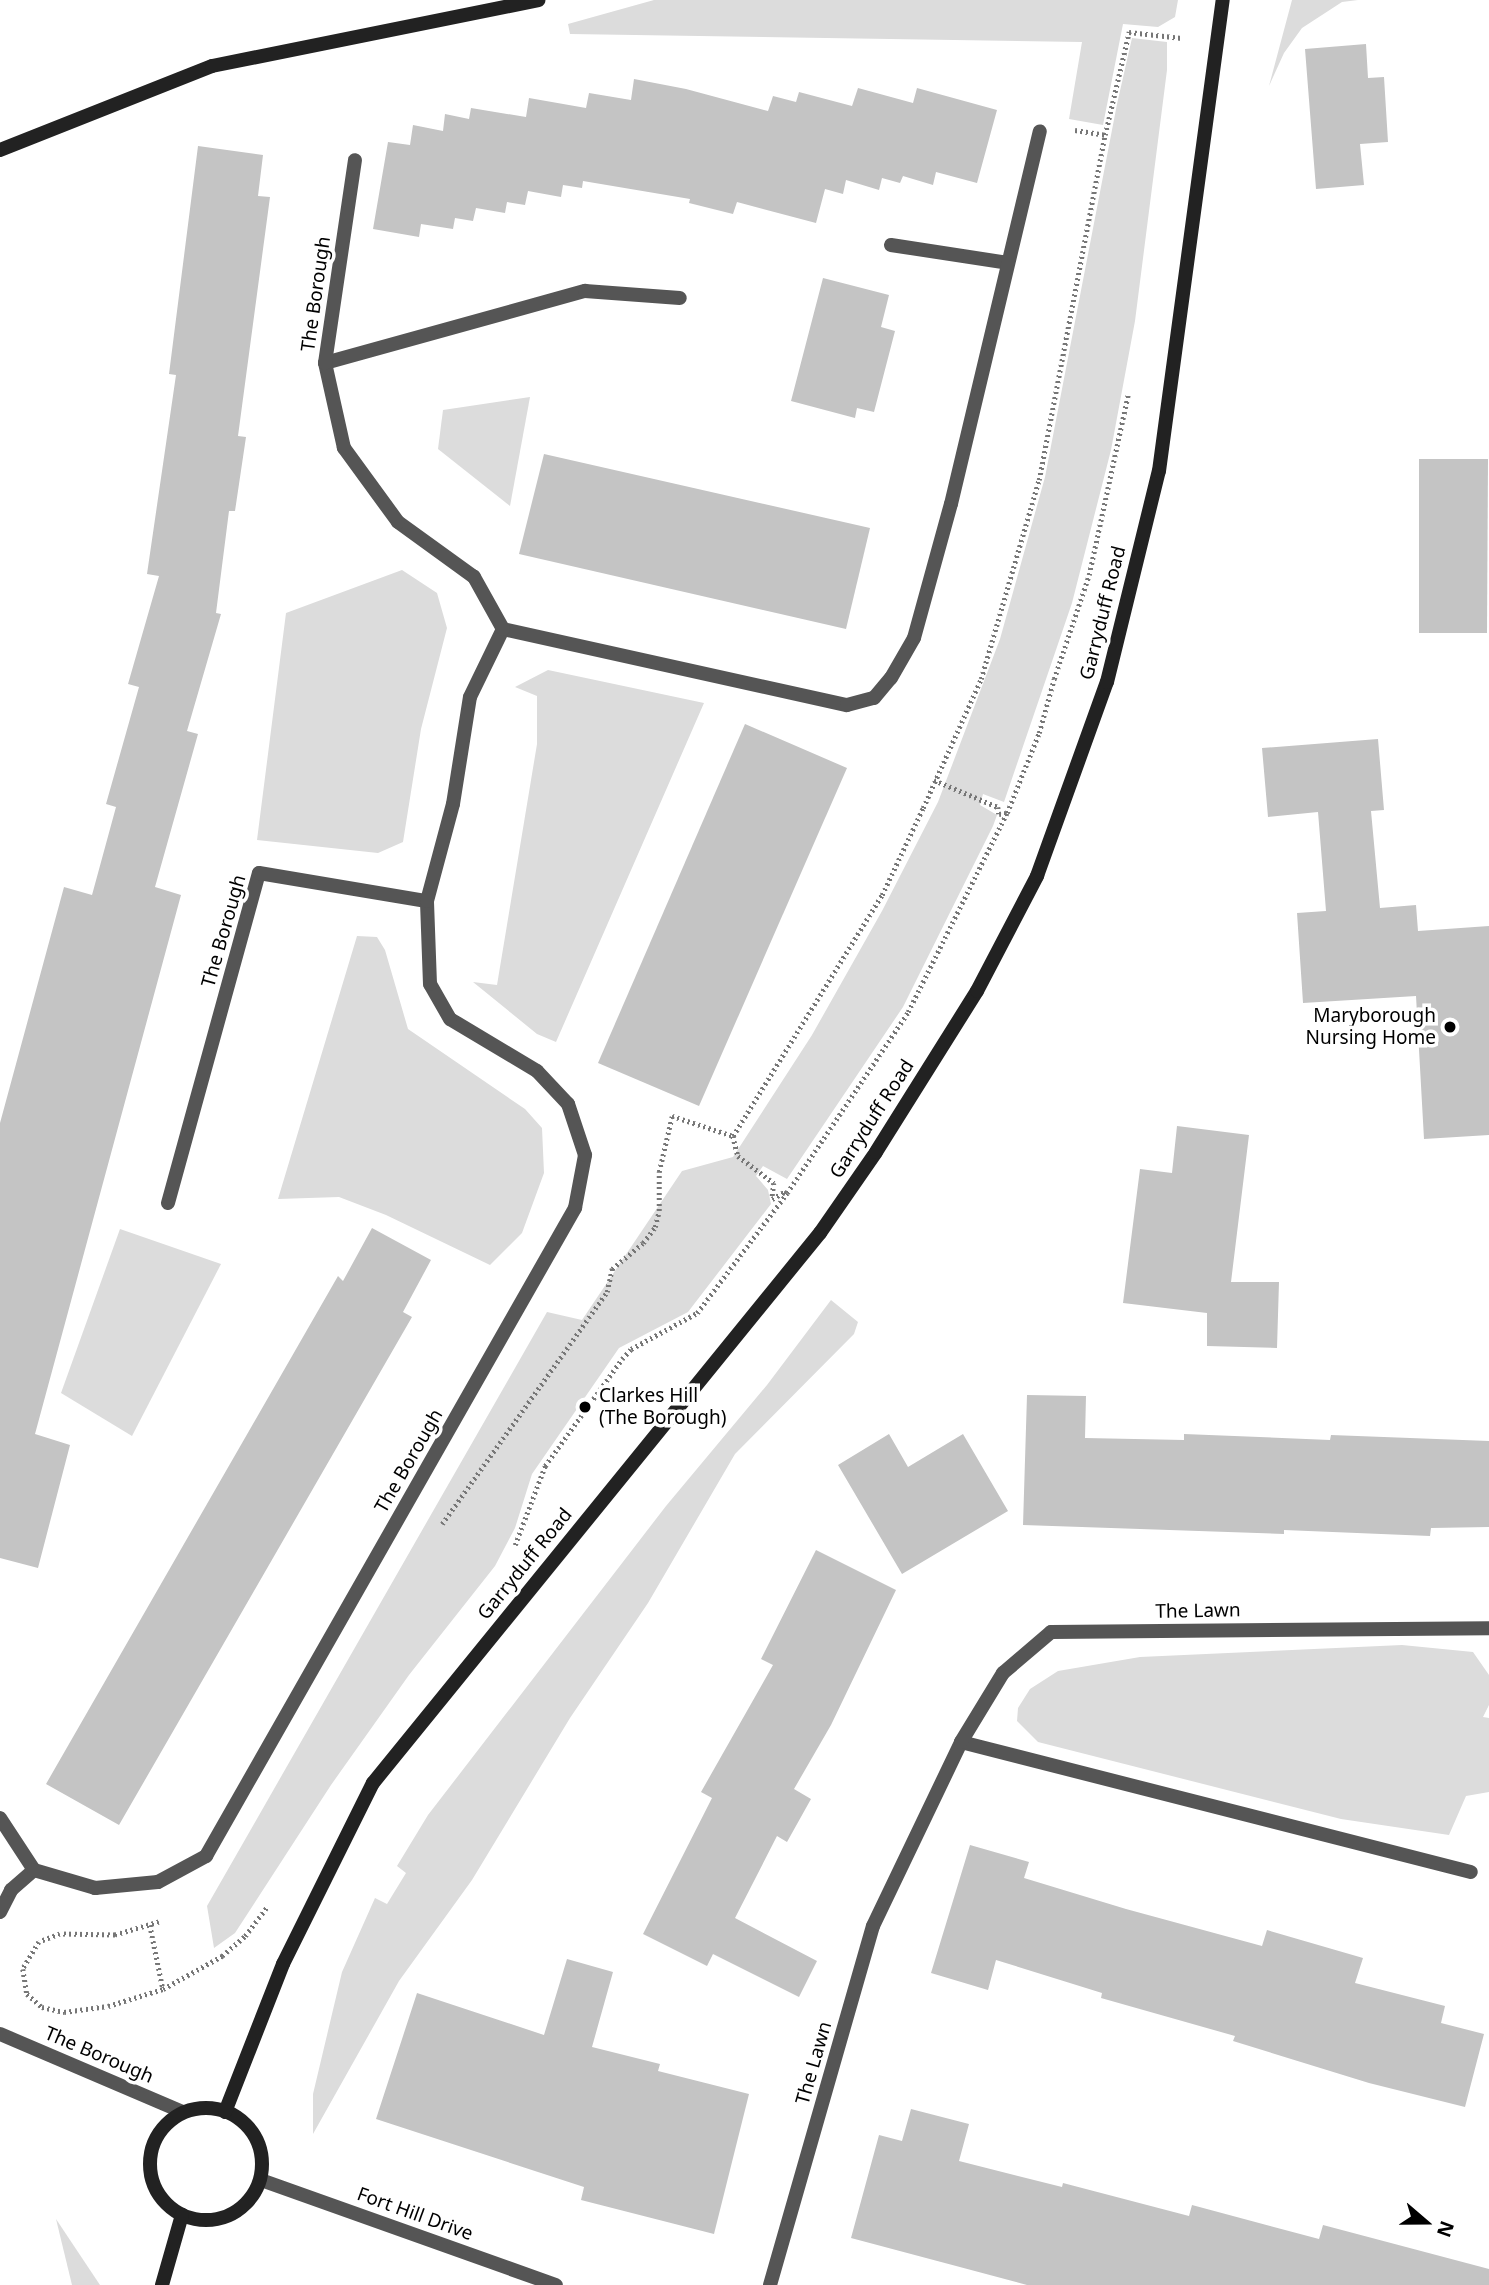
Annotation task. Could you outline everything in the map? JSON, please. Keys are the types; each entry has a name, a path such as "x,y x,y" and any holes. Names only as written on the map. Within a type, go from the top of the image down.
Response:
{"street":[{"path":"0,150 212,66 472,6 538,0"},
{"name":"Garryduff Road","path":"225,2112 283,1964 373,1783 820,1233 876,1152 977,991 1037,876 1107,682 1159,471 1223,0"},
{"path":"503,629 848,705 874,698 891,678 914,638 951,504 1040,131"},
{"name":"The Borough","path":"34,1870 95,1888 158,1882 206,1856 575,1208 585,1155 568,1104 537,1071 450,1019 430,984 427,901 453,804 470,697 503,629 474,577 398,522 344,448 325,363 355,160"},
{"path":"891,245 1009,263"},
{"path":"325,363 585,291 680,298"},
{"name":"The Borough","path":"168,1203 259,873 427,901"},
{"name":"The Lawn","path":"770,2285 873,1926 961,1742 1003,1673 1051,1632 1489,1628"},
{"path":"961,1742 1471,1872"},
{"path":"0,1818 34,1870 11,1890 0,1912"},
{"name":"The Borough","path":"0,2034 183,2112"},
{"path":"201,2108 225,2112 250,2127 258,2143 262,2161 261,2180 238,2211 220,2219 202,2221 183,2216 167,2205 156,2190 149,2171 150,2153 157,2136 168,2122 183,2112 201,2108"},
{"name":"Fort Hill Drive","path":"261,2180 556,2285"},
{"path":"162,2285 183,2216"}],"path":[{"path":"787,1193 772,1199 774,1183 738,1156 733,1136 882,895 981,679 1039,480 1105,135 1129,32 1182,38"},
{"path":"1074,130 1105,135"},
{"path":"508,1557 521,1534 545,1466 622,1359 631,1349 697,1313 787,1193 908,1012 1007,813 1039,733 1089,575 1129,391"},
{"path":"934,780 998,807 999,814 1007,813"},
{"path":"439,1529 607,1292 612,1269 643,1243 655,1227 659,1211 659,1172 672,1116 733,1136"},
{"path":"162,1921 115,1935 60,1934 48,1937 33,1948 28,1958 23,1983 33,2002 64,2012 108,2006 163,1989 222,1956 245,1936 268,1905"},
{"path":"150,1925 163,1989"}],"shaded area":[{"path":"654,0 1178,0 1175,17 1158,27 1123,24 1103,125 1069,119 1082,42 570,34 568,24"},
{"path":"1292,0 1358,0 1342,2 1302,28 1284,53 1269,86"},
{"path":"1132,38 1167,42 1167,70 1135,321 1111,450 1072,603 1004,802 983,794 980,805 997,815 993,826 903,1007 787,1179 763,1166 756,1176 768,1190 771,1204 688,1312 619,1348 532,1474 515,1528 495,1566 409,1675 331,1785 235,1933 214,1948 207,1906 547,1312 582,1320 682,1171 733,1157 812,1035 882,911 938,802 1000,639 1045,477"},
{"path":"530,397 510,506 438,449 443,410"},
{"path":"402,570 437,593 447,628 421,729 403,842 378,853 257,840 286,613"},
{"path":"548,670 704,703 556,1042 537,1034 473,982 497,985 537,744 537,696 515,687"},
{"path":"357,936 377,937 385,950 408,1029 525,1109 542,1128 544,1173 522,1233 490,1265 386,1215 339,1197 278,1199"},
{"path":"120,1229 221,1264 132,1436 61,1393"},
{"path":"831,1300 858,1322 854,1334 735,1454 648,1603 570,1718 472,1880 399,1981 313,2134 313,2094 342,1972 375,1898 387,1904 406,1873 397,1866 428,1815 666,1506 767,1385"},
{"path":"1402,1645 1473,1652 1489,1675 1489,1705 1483,1717 1489,1718 1489,1792 1466,1796 1449,1835 1341,1819 1038,1742 1017,1721 1018,1708 1030,1689 1058,1671 1140,1657"},
{"path":"56,2219 100,2285 72,2285"}],"building":[{"path":"1366,44 1368,78 1384,77 1388,142 1360,144 1364,185 1316,189 1305,49"},
{"path":"634,79 686,89 768,111 773,96 796,102 799,92 852,106 858,88 913,103 917,88 997,110 977,183 936,172 933,185 903,176 900,183 882,178 879,190 846,180 843,194 825,189 816,223 737,202 733,214 689,203 690,199 583,181 582,188 563,185 561,197 528,191 525,205 507,202 505,213 476,208 473,221 455,218 453,229 421,224 419,237 373,229 388,142 410,145 413,125 443,131 445,114 469,119 471,108 526,117 529,98 586,108 589,93 631,100"},
{"path":"198,146 263,155 258,196 270,197 238,436 246,437 235,511 229,511 216,613 221,614 187,731 198,734 155,887 181,895 35,1434 70,1445 38,1568 0,1558 0,1123 64,887 92,895 116,807 106,804 139,687 128,684 159,576 147,574 176,375 169,374"},
{"path":"823,278 889,295 881,327 895,331 874,412 857,408 855,418 791,401"},
{"path":"544,454 870,528 846,629 519,554"},
{"path":"1419,459 1488,459 1487,633 1419,633"},
{"path":"745,724 847,768 699,1106 598,1063"},
{"name":"Maryborough Nursing Home","path":"1378,739 1384,810 1371,811 1380,908 1416,905 1418,931 1489,926 1489,1135 1424,1139 1416,996 1303,1003 1297,913 1326,911 1318,812 1268,817 1262,748"},
{"path":"1177,1126 1249,1135 1231,1282 1279,1282 1277,1348 1207,1346 1207,1313 1123,1303 1140,1169 1172,1173"},
{"path":"372,1228 431,1260 403,1312 412,1317 119,1825 46,1784 338,1276 343,1281"},
{"path":"1027,1395 1086,1396 1085,1438 1184,1440 1184,1434 1330,1440 1331,1435 1489,1441 1489,1527 1431,1528 1430,1536 1023,1525"},
{"path":"889,1434 908,1467 963,1434 1008,1511 902,1574 838,1465"},
{"path":"816,1550 896,1590 831,1725 794,1789 811,1799 787,1842 777,1836 735,1918 817,1961 799,1997 713,1954 707,1966 643,1934 712,1798 701,1792 773,1665 761,1659"},
{"path":"970,1845 1029,1862 1024,1878 1126,1909 1262,1946 1267,1930 1363,1958 1355,1983 1445,2006 1441,2023 1484,2034 1465,2107 1369,2083 1233,2041 1235,2036 1101,1998 1102,1993 996,1960 988,1990 931,1973"},
{"path":"567,1959 613,1972 592,2047 660,2064 658,2071 749,2094 714,2234 581,2200 584,2187 376,2119 417,1993 544,2035"},
{"path":"911,2109 969,2124 959,2161 1062,2187 1063,2183 1189,2216 1192,2205 1319,2239 1323,2225 1489,2269 1489,2285 1027,2285 851,2238 879,2135 902,2141"}],"place":[{"name":"Maryborough Nursing Home","path":"1450,1027"},
{"name":"Clarkes Hill (The Borough)","path":"585,1407"}]}
